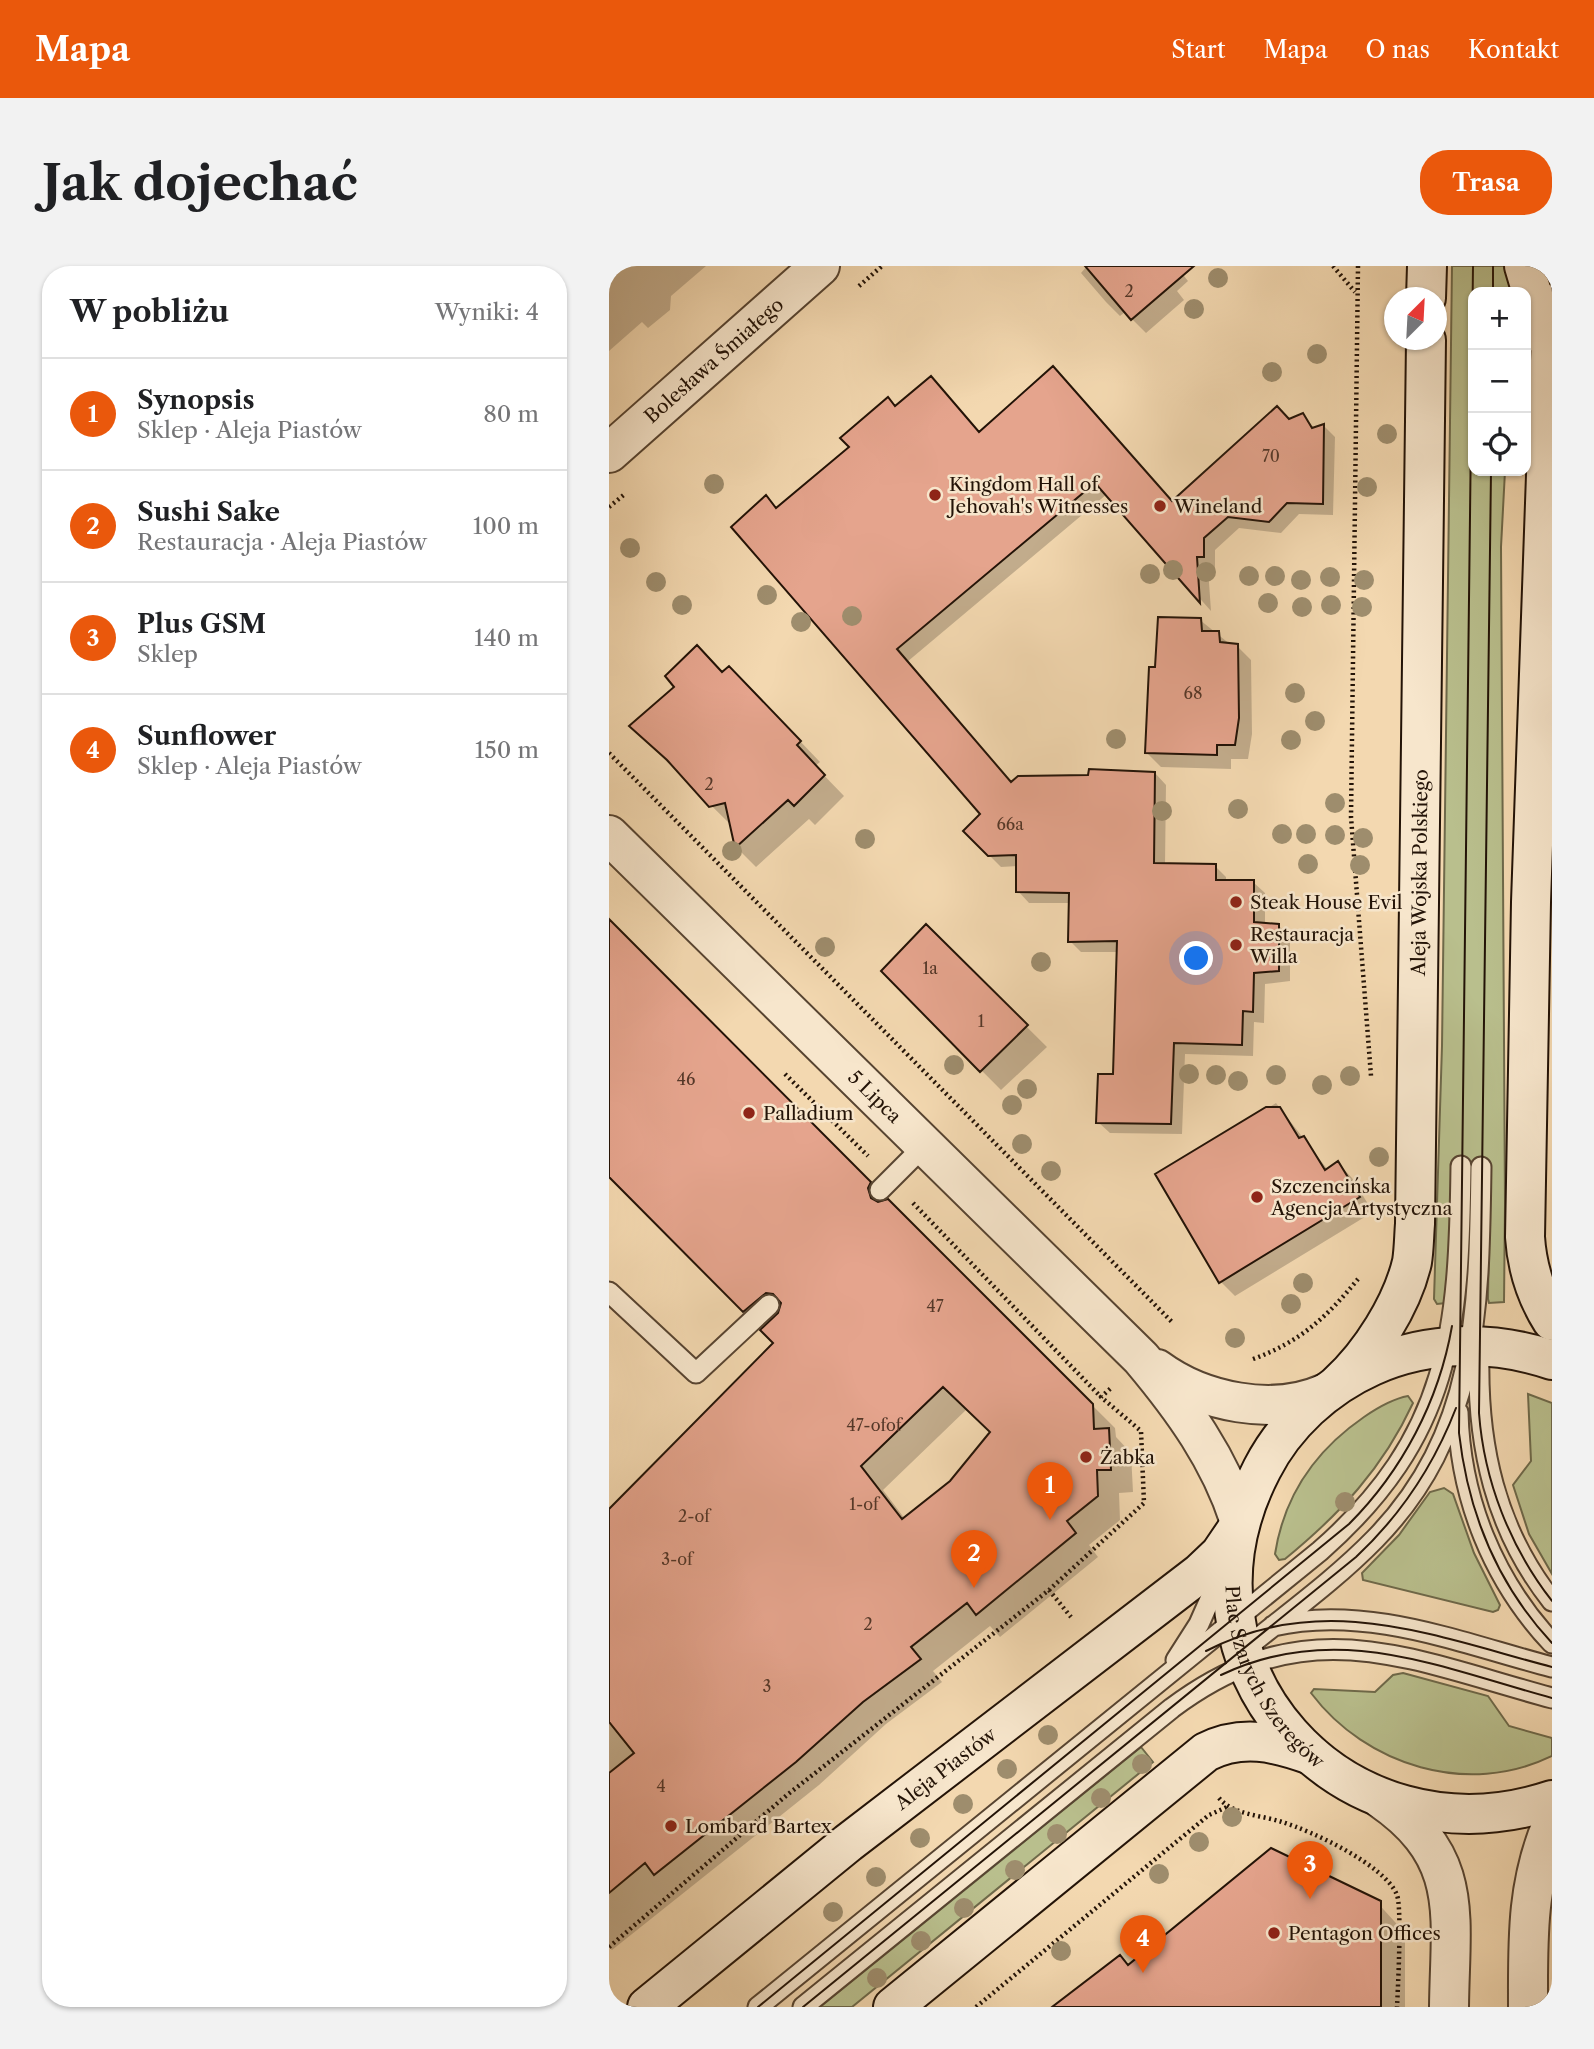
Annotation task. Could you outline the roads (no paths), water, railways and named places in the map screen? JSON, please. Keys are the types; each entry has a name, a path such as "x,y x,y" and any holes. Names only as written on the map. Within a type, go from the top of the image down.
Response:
{"street":[{"path":"1426,287 1427,266"},
{"path":"1524,266 1537,303 1550,366"},
{"name":"Bolesława Śmiałego","path":"609,453 810,269"},
{"path":"1552,304 1531,902 1525,1237 1530,1274 1538,1298 1552,1321"},
{"name":"Aleja Wojska Polskiego","path":"1332,1389 1366,1351 1401,1294 1412,1261 1415,1224 1426,350"},
{"name":"5 Lipca","path":"609,835 1141,1358 1205,1442 1229,1488 1240,1524"},
{"name":"Plac Szarych Szeregów","path":"1552,1360 1522,1351 1465,1345 1391,1358 1332,1389 1284,1434 1267,1458 1240,1524 1233,1585 1272,1710 1311,1755 1346,1782 1376,1797 1429,1812 1474,1816 1518,1811 1552,1800"},
{"name":"5 Lipca","path":"1141,1358 1174,1381 1219,1398 1274,1405 1302,1403 1332,1389"},
{"name":"Aleja Piastów","path":"647,2007 848,1843 1200,1573 1220,1553 1240,1524"},
{"path":"893,2007 1206,1752 1222,1744 1246,1740 1281,1744 1311,1755"},
{"path":"1376,1797 1404,1815 1418,1829 1444,1870 1450,1897 1449,2007"},
{"path":"1528,2007 1529,1904 1535,1867 1552,1824"}],"lane":[{"path":"885,1185 926,1144"},
{"path":"1461,1166 1465,1345 1481,1431 1494,1490 1513,1539 1552,1601"},
{"path":"1481,1167 1480,1253 1458,1400 1463,1468 1479,1526 1505,1581 1529,1617 1552,1643"},
{"path":"609,1292 696,1373 769,1305"},
{"path":"1248,1639 1378,1491 1403,1456 1465,1345"},
{"path":"803,2007 1172,1708 1248,1639 1339,1572 1387,1526 1408,1499 1435,1454 1458,1400"},
{"path":"758,2007 1154,1685 1178,1658 1199,1624 1219,1582 1240,1524"},
{"path":"1154,1685 1248,1639 1310,1620 1373,1622 1552,1667"},
{"path":"1248,1639 1307,1649 1351,1648 1406,1659 1552,1698"}],"tram line":[{"path":"1473,266 1459,1433 1470,1491 1488,1546 1516,1596 1552,1643"},
{"path":"1493,266 1493,287"},
{"path":"1491,476 1479,1413 1487,1463 1502,1512 1524,1558 1552,1601"},
{"path":"758,2007 1349,1524 1386,1481 1415,1433 1438,1381 1452,1326"},
{"path":"803,2007 1356,1557 1388,1524 1415,1488 1456,1408"},
{"path":"1206,1651 1250,1633 1293,1623 1336,1621 1379,1624 1422,1632 1552,1667"},
{"path":"1221,1675 1264,1659 1305,1651 1346,1650 1387,1654 1427,1663 1552,1698"}],"place":[{"name":"Kingdom Hall of Jehovah's Witnesses","path":"935,495"},
{"name":"Wineland","path":"1160,506"},
{"name":"Steak House Evil","path":"1236,902"},
{"name":"Restauracja Willa","path":"1236,945"},
{"name":"Palladium","path":"749,1113"},
{"name":"Szczencińska Agencja Artystyczna","path":"1257,1197"},
{"name":"Żabka","path":"1086,1457"},
{"name":"Synopsis","path":"1050,1520"},
{"name":"Sushi Sake","path":"974,1588"},
{"name":"Lombard Bartex","path":"671,1826"},
{"name":"Plus GSM","path":"1310,1899"},
{"name":"Pentagon Offices","path":"1274,1933"},
{"name":"Sunflower","path":"1143,1973"}]}
